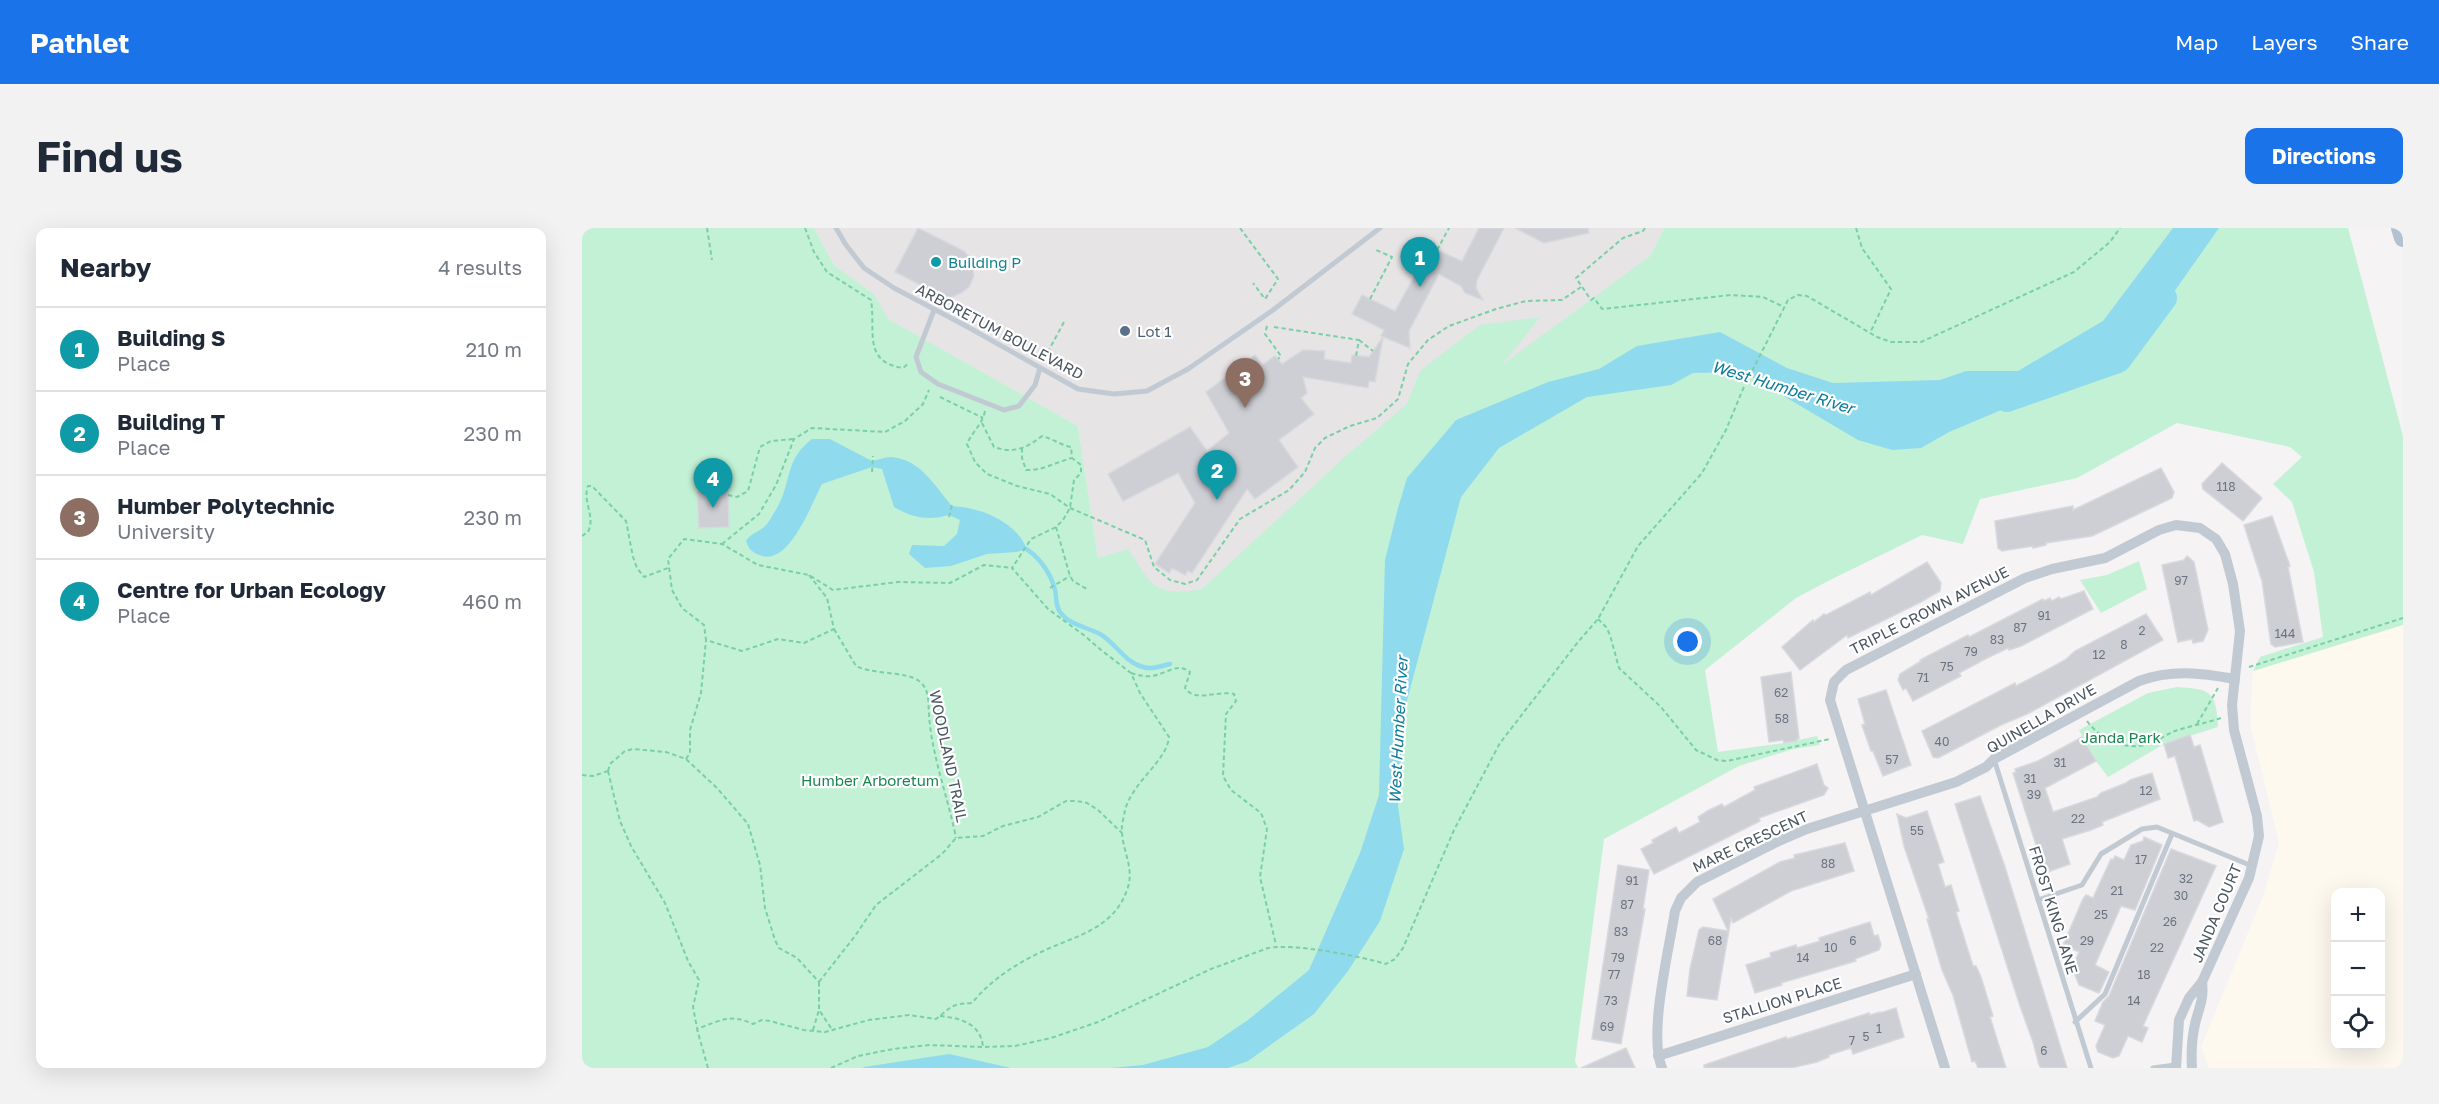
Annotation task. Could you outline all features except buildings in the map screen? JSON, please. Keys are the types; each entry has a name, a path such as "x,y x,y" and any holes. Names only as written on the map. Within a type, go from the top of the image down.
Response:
{"main road":[{"path":"2400,228 2403,238"}],"street":[{"name":"TRIPLE CROWN AVENUE","path":"1945,1068 1830,700 1834,682 1846,670 2025,578 2052,569 2105,558 2169,526 2181,524 2200,528 2216,539 2225,554 2233,584 2240,631 2236,673"},
{"name":"QUINELLA DRIVE","path":"1865,810 1956,782 2139,681 2160,674 2196,672 2222,676 2236,673"},
{"name":"JANDA COURT","path":"2175,1066 2179,1020 2188,998 2202,982 2252,866 2259,836 2257,816 2234,730 2236,673"},
{"name":"MARE CRESCENT","path":"1662,1068 1658,1056 1656,1034 1675,911 1681,898 1689,888 1796,833 1865,810"},
{"name":"STALLION PLACE","path":"1658,1056 1916,974"},
{"name":"JANDA COURT","path":"2192,1068 2192,1041 2204,999 2202,982"}],"lane":[{"name":"ARBORETUM BOULEVARD","path":"837,228 846,245 864,268 934,310 1078,389 1114,394 1147,391 1188,369 1273,310 1380,228"},
{"path":"934,310 916,357 921,372 938,384 1004,410 1019,406 1035,385 1040,368"},
{"name":"FROST KING LANE","path":"1994,759 2091,1068"},
{"path":"2038,900 2082,885 2101,854 2142,829 2157,827 2252,866"},
{"path":"2075,1022 2105,994 2172,834"},
{"path":"2153,1068 2175,1066"}],"path":[{"path":"706,228 712,260"},
{"path":"805,228 814,252 827,272 871,300 874,318 872,334 874,349 881,359 891,366 903,368 912,361"},
{"path":"1240,228 1278,279 1265,299"},
{"path":"1437,250 1449,228"},
{"path":"1645,228 1643,231 1623,238 1576,278 1591,300 1594,298 1602,309 1747,295 1763,297 1784,307"},
{"path":"1856,228 1862,248 1891,289 1869,333"},
{"path":"831,1068 858,1056 893,1049 929,1045 1015,1046 1051,1038 1098,1022 1251,953 1276,946 1366,958 1386,964 1395,959 1403,948 1454,830 1500,743 1578,642 1598,620 1638,546 1702,473 1726,430 1743,389 1784,307 1794,297 1807,296 1869,333 1891,342 1922,342 2074,272 2110,242 2120,228"},
{"path":"1370,299 1392,257 1376,250"},
{"path":"1253,283 1273,310 1265,334 1281,357 1278,359"},
{"path":"987,403 982,423 967,444 975,462 987,474 1017,486 1050,494 1070,508 1145,540 1154,567 1170,580 1185,584 1197,580 1240,519 1289,489 1305,472 1315,448 1325,438 1350,426 1377,418 1398,399 1408,364 1428,340 1449,326 1526,301 1562,300 1581,286"},
{"path":"1040,368 1064,322"},
{"path":"1274,327 1359,340 1373,351"},
{"path":"1356,356 1359,340"},
{"path":"728,495 738,497 748,491 760,447 771,441 794,439 812,428 885,432 905,421 923,404 928,391 983,418"},
{"path":"982,423 994,447 1004,450 1022,448 1029,446 1042,436 1071,447 1072,458 1081,465 1081,472 1074,480 1070,508 1056,527 1029,542 1012,568"},
{"path":"722,544 759,514 776,485 794,439"},
{"path":"1022,448 1026,470 1046,468 1057,461 1072,458"},
{"path":"872,472 873,456"},
{"path":"582,536 588,532 591,521 586,493 588,486 592,486 626,521 633,557 641,574 648,577 668,568"},
{"path":"949,518 952,505"},
{"path":"1056,527 1070,576 1073,581 1087,589"},
{"path":"686,759 690,730 701,693 706,640 704,625 682,608 675,598 668,568 668,559 684,539 722,544 758,565 809,575 833,590 898,582 950,583 984,565 1012,568 1048,609 1131,673 1148,677 1177,667 1185,668 1190,672 1185,687 1196,697 1223,692 1234,694 1236,701 1226,714 1223,776 1231,790 1261,813 1267,829 1260,877 1276,946"},
{"name":"WOODLAND TRAIL","path":"809,575 827,598 834,628 856,666 882,674 909,676 917,679 925,688 935,752 956,838"},
{"path":"1050,588 1070,576"},
{"path":"2236,673 2403,618"},
{"path":"1598,620 1606,627 1610,635 1619,668 1661,707 1692,747 1704,754 1727,761 1841,735"},
{"path":"706,640 742,651 778,639 804,643 834,628"},
{"path":"697,1029 735,1017 753,1024 762,1020 813,1031 833,1031 869,1020 909,1015 936,1019 944,1010 955,1004 972,1002 986,986 1002,974 1040,952 1078,938 1108,919 1125,897 1131,874 1122,833 1130,796 1148,770 1166,751 1169,737 1140,693 1131,673"},
{"path":"2197,724 2217,693 2222,676"},
{"path":"2081,711 2098,735 2131,745 2144,745 2233,712"},
{"path":"708,1068 693,1007 699,980 685,954 665,903 631,846 620,821 608,771 610,764 617,757 633,749 666,752 686,759 717,788 748,824 760,865 765,908 779,948 797,958 819,982"},
{"path":"582,775 592,776 608,771"},
{"path":"813,1031 819,1010 819,982 876,905 942,854 956,838 983,836 1003,826 1038,817 1066,801 1087,803 1098,810 1122,833"},
{"path":"819,1010 833,1031"},
{"path":"940,1016 968,1022 977,1030 983,1047"}],"shaded area":[{"path":"814,228 1664,228 1650,256 1196,607 1107,618 1078,426 887,319 874,294 834,265"},
{"path":"2403,625 2403,1068 2209,1068 2201,1047 2263,896 2279,843 2250,724 2253,671"}],"green space":[{"name":"Humber Arboretum","path":"582,228 814,228 834,265 874,294 888,319 1078,426 1098,558 1128,549 1149,580 1164,590 1174,592 1202,589 1346,456 1407,404 1420,371 1480,325 1540,317 1502,365 1650,256 1664,228 2348,228 2403,436 2403,625 2253,671 2260,657 2323,637 2314,572 2292,502 2273,484 2302,457 2290,447 2177,423 2077,478 1980,499 1963,544 1922,535 1796,598 1705,670 1718,752 1817,736 1820,745 1793,749 1739,766 1604,839 1575,1061 1578,1068 582,1068"},
{"path":"2139,561 2147,589 2101,613 2080,580 2107,575"},
{"name":"Janda Park","path":"2177,687 2198,689 2210,695 2216,706 2218,727 2164,744 2108,777 2096,761 2079,730 2148,693"}],"water":[{"path":"2173,228 2219,228 2157,316 2077,377 2042,388 2018,403 1949,432 1921,448 1892,450 1858,440 1743,372 1693,373 1671,385 1587,397 1499,448 1461,497 1404,712 1398,806 1404,849 1380,921 1348,971 1314,1014 1248,1061 1228,1068 1110,1068 1143,1065 1208,1047 1248,1020 1309,970 1360,853 1379,795 1385,560 1398,508 1407,478 1456,420 1548,382 1599,369 1637,346 1720,332 1787,368 1833,383 1940,380 1966,371 2018,371 2103,321"},
{"path":"812,439 830,439 872,461 891,457 911,463 926,475 952,506 973,509 994,516 1012,528 1025,545 1023,550 987,554 951,566 925,568 909,554 912,545 944,546 957,534 960,520 949,515 934,518 921,517 907,514 894,507 882,469 872,467 822,484 791,542 782,551 772,556 756,554 746,541 769,521 782,498 797,455"},
{"path":"949,1054 1011,1068 863,1068 864,1067"}],"waterway":[{"name":"West Humber River","path":"2007,399 2118,360 2164,298"},
{"path":"1023,547 1034,555 1047,571 1055,590 1058,609 1068,620 1100,634 1136,665 1150,668 1170,664"}],"place":[{"name":"Building P","path":"936,262"},
{"name":"Building S","path":"1420,287"},
{"name":"Lot 1","path":"1125,331"},
{"name":"Humber Polytechnic","path":"1245,408"},
{"name":"Building T","path":"1217,500"},
{"name":"Centre for Urban Ecology","path":"713,508"}]}
